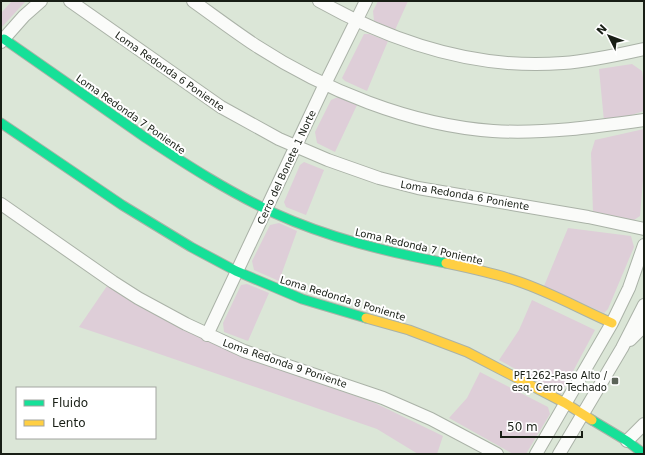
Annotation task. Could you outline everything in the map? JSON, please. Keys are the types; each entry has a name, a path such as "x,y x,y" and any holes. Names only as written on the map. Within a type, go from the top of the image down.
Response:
{"street":[{"path":"3,40 24,16 41,1"},
{"name":"Loma Redonda 6 Poniente","path":"70,1 221,107 261,130 296,147 360,172 418,188 588,217 644,229"},
{"path":"193,1 255,44 296,69 325,84 360,99 404,113 475,129 518,132 586,128 644,120"},
{"path":"319,1 390,36 438,51 487,61 537,64 562,63 611,56 644,49"},
{"name":"Cerro del Bonete 1 Norte","path":"207,335 325,84 366,1"},
{"name":"Loma Redonda 7 Poniente","path":"3,40 177,159 219,185 266,209 299,224 351,242 397,254 466,267 504,277 539,290 612,323"},
{"name":"Loma Redonda 8 Poniente","path":"1,123 129,209 191,247 236,271 302,299 409,330 467,352 565,403 627,441 644,454"},
{"name":"Loma Redonda 9 Poniente","path":"1,204 119,286 162,312 207,335 244,351 383,398 431,419 497,454"},
{"path":"536,454 612,323 629,288 644,245"},
{"path":"559,454 622,348 644,305"},
{"path":"622,348 644,326"},
{"path":"627,441 644,424"}],"shaded area":[{"path":"12,1 25,2 1,28 1,13"},
{"path":"378,1 408,1 395,30 374,21 373,11"},
{"path":"364,34 369,34 388,41 367,91 345,81 342,78"},
{"path":"632,64 642,71 644,84 644,111 622,118 604,121 599,69"},
{"path":"338,97 357,105 335,152 317,143 315,132 331,100"},
{"path":"644,129 644,168 640,216 634,220 593,212 591,153 595,140"},
{"path":"304,162 324,170 306,215 286,207 284,202 300,165"},
{"path":"279,223 297,231 279,281 254,270 252,261 270,225"},
{"path":"568,228 631,236 634,247 608,309 604,313 544,286"},
{"path":"247,284 269,293 248,341 224,332 223,323 241,285"},
{"path":"107,286 150,311 243,356 375,403 443,436 437,454 418,454 377,429 79,327"},
{"path":"532,300 595,330 561,394 499,360 519,330"},
{"path":"480,372 548,407 550,414 526,454 513,454 449,418 467,398"}],"traffic: fast":[{"path":"4,39 161,148 208,178 257,205 295,222 337,237 380,249 446,263"},
{"path":"1,123 122,205 191,247 236,271 302,299 366,318"},
{"path":"592,420 627,441 644,454"}],"traffic: slow":[{"path":"446,263 491,273 529,285 612,323"},
{"path":"366,318 409,330 467,352 565,403 592,420"}],"place":[{"name":"PF1262-Paso Alto / esq. Cerro Techado","path":"615,381"}]}
